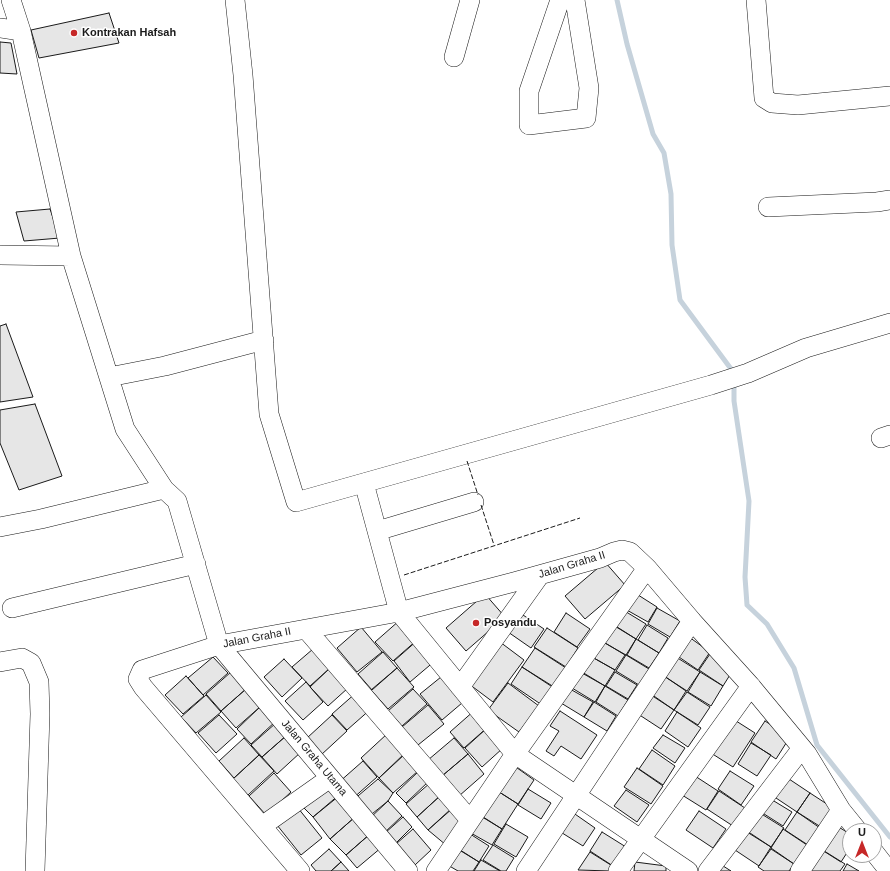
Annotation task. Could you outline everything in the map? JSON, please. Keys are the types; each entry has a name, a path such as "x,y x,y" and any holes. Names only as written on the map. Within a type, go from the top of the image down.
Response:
{"street":[{"path":"11,0 21,31 71,256 125,429 164,489 177,501 219,645"},
{"path":"235,0 243,75 269,414 296,502 711,385 748,373 806,348 890,322"},
{"path":"454,57 470,0"},
{"path":"560,0 529,91 529,125 586,118 589,88 575,0"},
{"path":"756,0 764,98 772,103 798,105 890,96"},
{"path":"0,28 21,31"},
{"path":"768,207 877,202 890,200"},
{"path":"0,255 71,256"},
{"path":"109,377 165,366 264,340"},
{"path":"364,483 399,612 515,754 688,871"},
{"path":"0,527 41,519 164,489"},
{"path":"377,531 474,502"},
{"name":"Jalan Graha II","path":"300,871 143,688 138,680 138,676 142,670 219,645 399,612 540,575 600,558 614,552 627,551 633,554 647,568"},
{"path":"12,608 196,564"},
{"path":"436,871 515,754 647,568 692,622 751,686 807,754 841,810 852,823"},
{"path":"460,687 540,575"},
{"path":"526,871 692,622"},
{"path":"306,629 470,820"},
{"name":"Jalan Graha Utama","path":"219,645 408,871"},
{"path":"0,662 22,658 31,663 39,682 40,714 35,871"},
{"path":"618,871 751,686"},
{"path":"708,871 802,748"},
{"path":"262,826 330,778"},
{"path":"800,871 841,810"},
{"path":"882,862 889,871"}],"building":[{"name":"Kontrakan Hafsah","path":"109,13 119,43 39,58 31,30"},
{"path":"0,42 11,43 17,74 0,73"},
{"path":"50,209 60,238 24,241 16,212"},
{"path":"6,324 33,397 0,402 0,326"},
{"path":"35,404 62,476 19,490 0,443 0,410"},
{"path":"605,562 625,585 585,619 565,596"},
{"path":"635,593 657,607 648,622 625,609"},
{"name":"Posyandu","path":"485,594 505,617 466,651 446,628"},
{"path":"657,608 680,621 670,637 648,624"},
{"path":"623,610 646,624 636,639 614,625"},
{"path":"520,613 544,629 531,648 508,632"},
{"path":"566,613 590,629 577,647 554,632"},
{"path":"400,620 417,640 393,661 375,642"},
{"path":"613,625 636,639 626,655 603,642"},
{"path":"647,625 668,638 659,653 638,640"},
{"path":"361,627 382,652 357,672 337,648"},
{"path":"547,628 578,648 566,667 534,647"},
{"path":"689,637 710,652 698,670 676,655"},
{"path":"419,639 436,660 410,682 394,661"},
{"path":"636,639 659,653 649,668 627,655"},
{"path":"602,641 625,655 615,670 592,657"},
{"path":"500,642 524,660 493,702 469,684"},
{"path":"535,648 566,668 554,687 522,667"},
{"path":"313,649 330,668 310,686 292,667"},
{"path":"383,652 397,668 372,690 358,674"},
{"path":"710,654 733,670 723,686 699,670"},
{"path":"626,655 649,669 639,685 616,671"},
{"path":"213,657 228,673 203,695 188,678"},
{"path":"592,657 615,670 605,686 582,672"},
{"path":"676,657 700,672 687,691 664,676"},
{"path":"284,659 302,678 282,697 264,677"},
{"path":"522,667 554,688 542,705 511,684"},
{"path":"330,668 348,688 328,706 310,687"},
{"path":"397,668 414,687 388,709 371,690"},
{"path":"231,672 246,689 221,711 206,694"},
{"path":"615,672 637,685 628,699 606,686"},
{"path":"700,672 723,686 711,706 688,692"},
{"path":"582,673 605,686 595,702 572,688"},
{"path":"186,676 204,696 183,714 165,695"},
{"path":"664,676 686,691 674,710 651,694"},
{"path":"441,677 462,703 442,720 420,694"},
{"path":"306,682 323,702 303,720 285,701"},
{"path":"508,683 539,706 519,732 488,710"},
{"path":"605,686 628,700 618,716 596,702"},
{"path":"246,689 261,706 236,728 221,711"},
{"path":"413,689 427,704 402,726 388,711"},
{"path":"570,689 593,702 584,717 561,703"},
{"path":"357,692 372,708 347,730 332,714"},
{"path":"687,692 710,707 698,725 674,710"},
{"path":"206,695 221,712 196,733 181,717"},
{"path":"651,695 674,710 661,729 638,714"},
{"path":"594,702 616,716 607,731 584,717"},
{"path":"428,705 444,724 418,745 402,727"},
{"path":"261,706 276,721 251,744 237,729"},
{"path":"475,710 489,726 464,748 450,732"},
{"path":"560,711 597,735 581,759 561,746 554,756 546,751 559,731 550,726"},
{"path":"677,712 701,728 688,747 665,731"},
{"path":"219,715 237,734 216,753 198,733"},
{"path":"332,715 347,731 321,755 307,738"},
{"path":"733,719 755,733 733,767 711,753"},
{"path":"765,721 790,737 776,759 751,742"},
{"path":"276,723 287,735 262,757 251,745"},
{"path":"486,729 503,748 482,767 465,748"},
{"path":"387,734 405,753 379,778 361,758"},
{"path":"663,735 685,748 675,763 653,748"},
{"path":"286,736 301,752 277,774 262,757"},
{"path":"244,738 259,755 234,778 219,761"},
{"path":"454,738 468,754 442,776 428,760"},
{"path":"751,743 771,755 757,776 738,764"},
{"path":"652,750 675,766 663,785 639,769"},
{"path":"468,754 484,774 459,796 442,776"},
{"path":"259,755 274,771 248,795 233,779"},
{"path":"404,755 418,771 393,793 379,778"},
{"path":"363,761 377,777 351,800 338,783"},
{"path":"513,765 534,780 518,804 496,790"},
{"path":"637,768 663,786 651,804 624,787"},
{"path":"419,771 429,781 406,803 396,793"},
{"path":"730,771 754,786 741,805 718,789"},
{"path":"274,773 291,792 266,815 249,796"},
{"path":"695,776 718,791 706,810 682,795"},
{"path":"786,777 810,793 797,812 773,796"},
{"path":"378,779 393,793 388,801 367,818 352,801"},
{"path":"430,783 441,795 417,817 406,804"},
{"path":"331,784 340,794 313,817 304,808"},
{"path":"528,789 551,803 541,819 518,805"},
{"path":"496,790 518,804 502,829 480,815"},
{"path":"626,790 649,805 637,822 614,806"},
{"path":"719,791 745,808 733,826 707,809"},
{"path":"810,793 833,808 821,827 797,812"},
{"path":"441,795 452,808 428,830 417,817"},
{"path":"339,796 355,817 330,839 313,817"},
{"path":"769,798 792,812 783,826 761,812"},
{"path":"388,801 402,816 383,834 369,819"},
{"path":"298,808 322,838 301,855 277,825"},
{"path":"453,808 462,825 446,845 428,830"},
{"path":"699,811 726,829 713,848 686,830"},
{"path":"572,812 595,828 583,846 559,831"},
{"path":"797,812 820,828 808,845 785,830"},
{"path":"760,813 784,828 771,847 747,831"},
{"path":"479,815 502,829 492,845 469,832"},
{"path":"355,817 370,834 346,855 330,839"},
{"path":"403,817 412,827 395,844 385,833"},
{"path":"506,824 528,837 516,857 494,844"},
{"path":"837,826 842,829 841,862 822,850"},
{"path":"413,829 431,850 415,865 396,844"},
{"path":"783,829 807,845 794,864 771,848"},
{"path":"467,832 489,846 479,862 457,848"},
{"path":"602,832 626,847 613,866 590,851"},
{"path":"747,832 771,847 759,866 735,850"},
{"path":"370,834 382,847 357,868 346,855"},
{"path":"493,845 514,858 506,871 501,871 483,860"},
{"path":"456,848 479,862 473,871 458,871 446,864"},
{"path":"329,849 341,862 331,871 316,871 311,865"},
{"path":"771,849 794,864 789,871 764,871 758,867"},
{"path":"821,849 845,864 840,871 812,871 809,869"},
{"path":"590,852 614,867 611,871 578,870"},
{"path":"481,860 500,871 474,871"},
{"path":"341,862 349,871 331,871"},
{"path":"635,862 666,866 666,871 634,871"},
{"path":"720,864 731,871 715,871"},
{"path":"847,864 859,871 843,871"}],"waterway":[{"path":"617,0 627,44 653,134 664,153 671,194 672,245 680,300 734,373"},
{"path":"734,380 734,401 749,501 745,577 747,605 767,624 794,668 817,745 890,837"}],"fence":[{"path":"467,461 478,495"},
{"path":"481,505 494,545"},
{"path":"404,575 580,518"}],"place":[{"name":"Kontrakan Hafsah","path":"74,33"},
{"name":"Posyandu","path":"476,623"}]}
